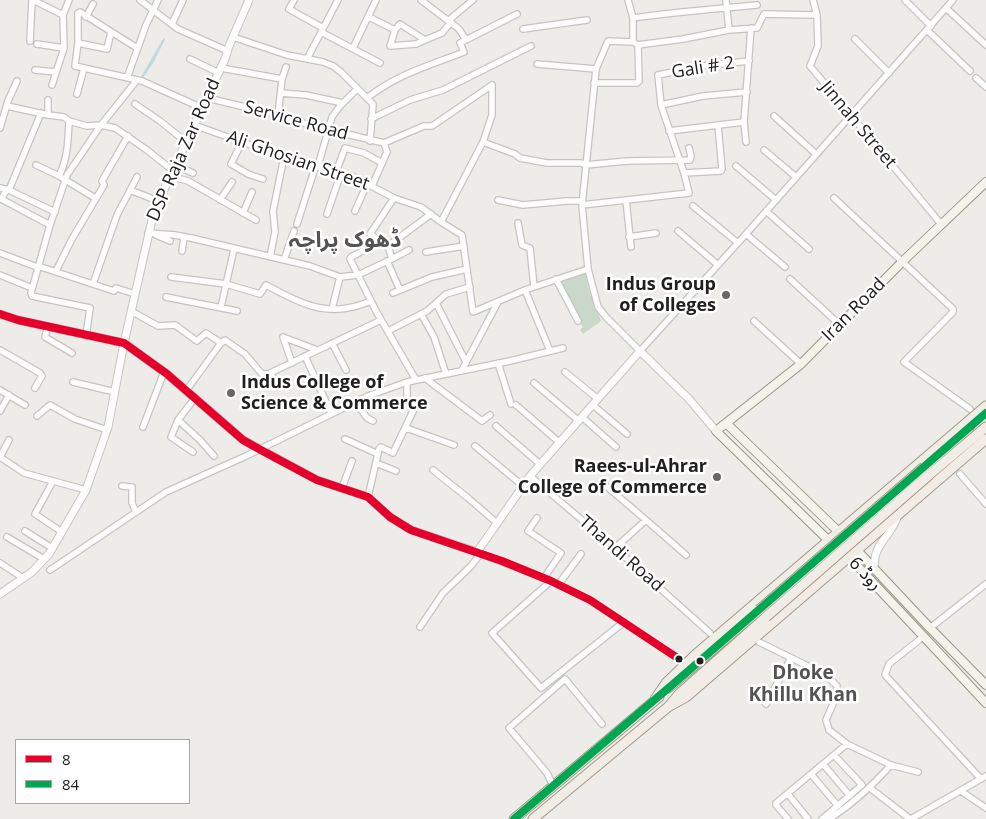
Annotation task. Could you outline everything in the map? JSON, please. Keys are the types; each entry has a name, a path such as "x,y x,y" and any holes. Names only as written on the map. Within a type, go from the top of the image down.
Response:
{"main road":[{"name":"Iran Road","path":"716,431 801,364 903,261 986,182"},
{"path":"655,699 666,683 695,655 986,406"},
{"path":"533,819 668,707 680,693 927,471 986,413"},
{"name":"روڈ 6","path":"726,423 858,550 986,685"},
{"path":"514,819 759,610 927,471 986,427"},
{"name":"روڈ 6","path":"716,431 828,540 849,557 986,702"},
{"path":"668,707 686,697 986,439"},
{"path":"876,499 873,508 878,517 887,521 896,517"}],"street":[{"path":"30,41 32,0 63,15"},
{"path":"52,85 64,48 63,15 68,0"},
{"path":"140,0 152,11 188,34 228,52"},
{"path":"127,78 137,48 158,0"},
{"path":"172,24 183,0"},
{"name":"DSP Raja Zar Road","path":"0,594 24,578 44,560 86,490 107,430 124,343 158,201 220,70 249,0"},
{"path":"294,0 289,9 380,63"},
{"path":"307,59 338,0"},
{"path":"353,48 376,0"},
{"path":"421,0 450,21 459,29 466,40"},
{"path":"425,40 400,24 394,30 390,46 416,44 442,33 450,21 473,0"},
{"path":"594,83 638,82 633,18 628,0"},
{"path":"726,0 729,30"},
{"path":"716,431 689,399 598,307 588,269 582,203 596,69 608,41 635,44 676,40 729,30 757,28 764,14 817,15 813,0"},
{"path":"905,0 970,71"},
{"path":"420,627 442,593 471,566 497,523 540,464 952,0"},
{"path":"86,17 93,4"},
{"path":"633,18 757,4"},
{"path":"946,8 986,45"},
{"path":"137,48 80,12 78,14 78,43 75,66 137,80 202,108"},
{"path":"367,98 384,85 402,75 464,52 460,43 517,14"},
{"name":"Jinnah Street","path":"817,15 818,46 810,66 941,224"},
{"path":"369,17 394,30"},
{"path":"523,29 588,20"},
{"path":"746,142 744,122 751,28"},
{"path":"78,43 107,50 110,32"},
{"path":"233,37 287,56 323,62 341,72 373,104 370,141"},
{"path":"855,40 889,73"},
{"path":"37,44 64,48"},
{"path":"371,119 410,100 443,90 531,46"},
{"path":"190,59 220,70 282,79"},
{"name":"Gali # 2","path":"661,105 658,75 703,66 749,61"},
{"path":"538,64 596,69"},
{"path":"278,115 282,79 286,66"},
{"path":"77,94 84,68"},
{"path":"35,70 56,72"},
{"path":"976,78 986,88"},
{"path":"86,336 90,308 32,296 32,288 50,225 70,170 101,125 137,80"},
{"path":"0,128 17,81"},
{"path":"355,211 387,152 384,143 424,126 432,126 492,86 492,115 483,142 441,222"},
{"path":"297,224 332,117 357,89"},
{"path":"498,200 523,205 567,201 582,203 689,193 661,105 703,96 746,92"},
{"path":"281,93 306,95 343,103"},
{"path":"0,97 8,103 48,115 64,117 69,121 87,126 101,125 116,128 172,170 256,220"},
{"name":"Service Road","path":"207,98 278,115 370,141 384,143"},
{"path":"48,100 48,115"},
{"path":"135,104 186,142"},
{"path":"41,113 8,190 1,199 50,225"},
{"path":"774,116 816,154"},
{"path":"59,176 65,163 69,121"},
{"path":"669,131 744,122"},
{"name":"Ali Ghosian Street","path":"194,125 284,156 338,172 394,198 421,207 441,222 462,234 473,312 498,302"},
{"path":"684,173 721,171 718,125"},
{"path":"56,271 95,198 104,185 102,181 128,136"},
{"path":"242,142 230,164 248,174 263,178"},
{"path":"483,142 516,154 520,158 547,163 581,163 586,166 627,161 691,158 689,148"},
{"path":"328,214 345,148 364,153 382,163"},
{"path":"764,150 796,177"},
{"path":"270,257 275,232 273,211 284,156"},
{"path":"36,165 59,176 95,198"},
{"path":"736,166 776,200"},
{"path":"172,170 193,174"},
{"path":"93,284 114,221 138,178"},
{"path":"220,200 232,182"},
{"path":"0,188 55,212"},
{"path":"130,190 158,201"},
{"path":"243,213 252,192"},
{"path":"388,246 370,233 394,198"},
{"path":"834,198 953,310 904,362 970,409"},
{"path":"626,200 630,248"},
{"path":"693,206 738,242"},
{"path":"766,211 809,249"},
{"path":"388,246 431,214"},
{"path":"518,223 522,245 530,248 534,287"},
{"path":"284,260 294,231"},
{"path":"678,231 718,264"},
{"path":"629,237 656,233"},
{"path":"150,234 184,237 310,266 340,277 358,275 409,250"},
{"path":"150,234 170,241"},
{"path":"746,234 785,267"},
{"path":"182,251 184,237"},
{"path":"380,242 350,258 381,320 416,380"},
{"path":"388,246 390,260 400,290"},
{"path":"426,252 464,246"},
{"path":"221,307 234,249"},
{"path":"0,253 114,292 116,288 135,294"},
{"path":"393,294 432,277 467,269"},
{"path":"462,370 498,302 525,290 588,269"},
{"path":"0,275 32,288"},
{"path":"171,277 226,284 260,294 266,285 294,300 315,308 355,308 371,301"},
{"path":"332,309 340,277"},
{"path":"556,279 578,321"},
{"path":"790,279 840,325"},
{"path":"388,331 421,314 446,294 470,287"},
{"path":"525,290 550,351"},
{"path":"166,297 238,311"},
{"path":"436,303 466,362"},
{"path":"131,312 158,326 175,325 197,342 206,333 221,343"},
{"path":"421,314 434,337 446,374"},
{"path":"1,315 86,336 124,343 164,372 243,440 317,480 368,497 390,517 411,530 479,552 551,581 590,600 679,659"},
{"path":"186,391 225,340 246,354 262,374 271,373 381,320"},
{"path":"754,320 801,364"},
{"path":"48,326 44,337 72,353"},
{"path":"292,363 284,337 317,350"},
{"path":"332,343 346,370"},
{"path":"50,570 166,492 307,427 355,401 407,382 563,348"},
{"path":"0,350 40,373 42,376 35,388"},
{"path":"305,356 331,413"},
{"path":"498,363 513,405 560,443"},
{"path":"143,427 164,372"},
{"path":"565,372 628,434"},
{"path":"271,373 276,387"},
{"path":"425,378 482,421 490,415"},
{"path":"73,382 115,392"},
{"path":"368,497 381,447 393,453 414,407 407,401 407,382"},
{"path":"534,383 616,446"},
{"path":"0,390 25,405"},
{"path":"0,411 9,395"},
{"path":"193,452 171,437 178,420 195,398"},
{"path":"355,401 367,418 373,422"},
{"path":"37,416 50,405 75,419 107,430"},
{"path":"178,420 214,456"},
{"path":"496,426 540,464"},
{"path":"406,428 454,445"},
{"path":"345,439 378,454"},
{"path":"9,440 1,459 24,473 86,490"},
{"path":"475,446 523,486"},
{"path":"342,488 352,461"},
{"path":"376,463 396,471"},
{"path":"433,470 497,523"},
{"path":"960,474 986,504"},
{"name":"Thandi Road","path":"530,476 615,548 710,633"},
{"path":"53,481 35,514 62,532"},
{"path":"122,486 132,487 132,503 136,512"},
{"path":"605,486 686,555"},
{"path":"874,568 874,558 878,546 892,528 896,517"},
{"path":"537,518 528,531 561,552 544,578"},
{"path":"615,548 646,520"},
{"path":"25,531 52,548"},
{"path":"7,537 44,560"},
{"path":"558,585 581,554"},
{"path":"0,562 24,578"},
{"path":"551,581 492,633 541,688 624,622"},
{"path":"930,628 986,584"},
{"path":"870,788 911,819 984,777 884,675 889,664 924,636"},
{"path":"759,642 822,673 837,686 836,697 826,720 829,730 847,744 890,765 918,772"},
{"path":"766,704 792,658"},
{"path":"553,786 547,773 509,728 565,679 602,724"},
{"path":"788,819 776,804 847,744"},
{"path":"822,819 862,785 834,755"},
{"path":"823,764 850,796"},
{"path":"829,819 849,806 870,788 890,765"},
{"path":"811,774 838,806"},
{"path":"961,791 986,808"},
{"path":"788,794 808,819"}],"green space":[{"path":"585,272 589,290 601,321 583,334 580,330 583,327 559,282"}],"waterway":[{"path":"164,39 152,63 141,79 164,39"}],"transit line":[{"name":"8","path":"0,314 18,320 124,343 167,374 243,440 317,480 368,497 390,517 411,530 502,561 551,581 590,600 679,659"},
{"name":"84","path":"514,819 986,413"}],"place":[{"name":"Indus Group of Colleges","path":"726,295"},
{"name":"Indus College of Science & Commerce","path":"231,393"},
{"name":"Raees-ul-Ahrar College of Commerce","path":"717,477"}],"district":[{"name":"ڈھوک پراچہ","path":"345,241"},
{"name":"Dhoke Khillu Khan","path":"803,685"}]}
